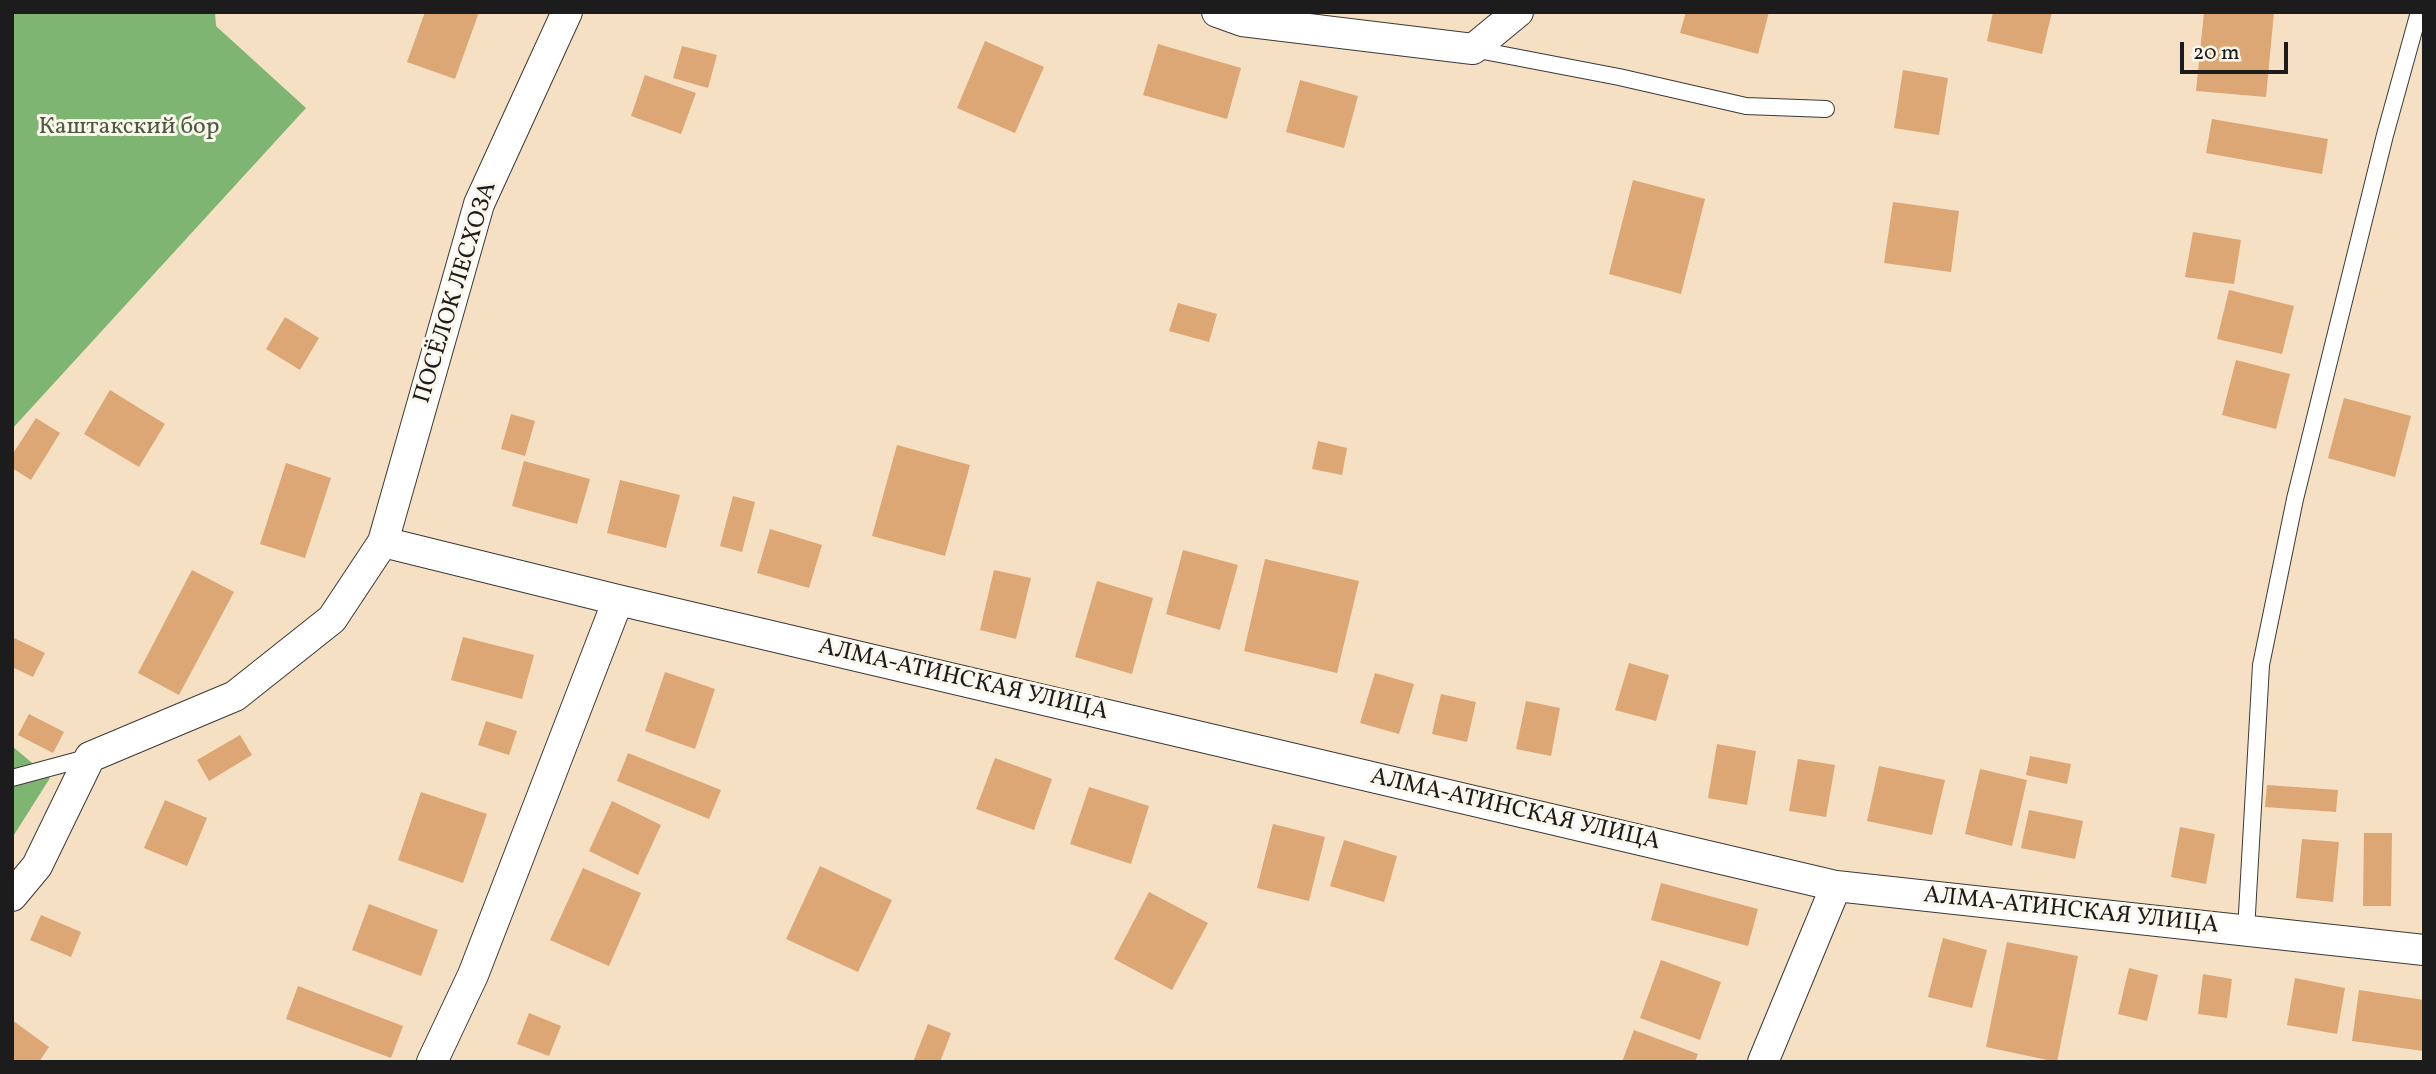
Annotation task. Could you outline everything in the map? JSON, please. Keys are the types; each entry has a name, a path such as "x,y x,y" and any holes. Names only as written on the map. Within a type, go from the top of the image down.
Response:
{"street":[{"name":"ПОСЁЛОК ЛЕСХОЗА","path":"90,757 235,696 332,619 383,542 479,204 567,12"},
{"path":"1217,12 1242,21 1473,50 1518,12"},
{"name":"АЛМА-АТИНСКАЯ УЛИЦА","path":"383,542 618,600 1836,886 2424,950"},
{"path":"432,1062 473,975 618,600"},
{"path":"12,897 37,866 90,757"},
{"path":"1763,1062 1836,886"}],"lane":[{"path":"2246,931 2261,665 2295,499 2385,135 2419,12"},
{"path":"1473,50 1619,77 1746,106 1826,109"},
{"path":"12,778 90,757"}],"green space":[{"name":"Каштакский бор","path":"12,12 215,12 216,26 306,108 12,429"},
{"path":"12,746 50,778 12,838"}],"building":[{"path":"425,12 479,12 455,79 407,62"},
{"path":"1686,12 1769,12 1758,54 1680,33"},
{"path":"1993,12 2052,12 2042,54 1987,41"},
{"path":"2204,12 2274,12 2266,97 2196,91"},
{"path":"985,41 1044,67 1015,133 957,108"},
{"path":"1158,44 1241,68 1227,119 1143,95"},
{"path":"682,46 717,55 708,88 673,78"},
{"path":"1903,70 1948,78 1939,135 1894,128"},
{"path":"645,75 696,93 681,134 631,116"},
{"path":"1300,80 1358,96 1344,148 1286,132"},
{"path":"2212,119 2328,139 2322,174 2206,153"},
{"path":"1633,180 1705,199 1681,294 1609,274"},
{"path":"1893,202 1959,211 1951,272 1884,263"},
{"path":"2193,232 2241,240 2234,284 2185,277"},
{"path":"2229,290 2294,306 2282,354 2217,339"},
{"path":"1178,303 1217,314 1209,342 1169,331"},
{"path":"285,317 319,338 300,370 266,349"},
{"path":"2236,360 2290,374 2276,429 2222,415"},
{"path":"110,390 165,424 139,467 84,434"},
{"path":"2344,398 2411,416 2395,477 2328,458"},
{"path":"511,414 535,421 525,456 501,449"},
{"path":"36,418 60,433 31,480 12,468 12,455"},
{"path":"1318,441 1347,448 1342,475 1312,469"},
{"path":"897,445 970,465 945,556 872,536"},
{"path":"524,461 590,479 577,524 512,506"},
{"path":"286,463 331,478 305,558 260,544"},
{"path":"620,480 680,495 666,548 607,533"},
{"path":"733,496 755,502 742,552 720,546"},
{"path":"770,529 822,545 809,588 757,573"},
{"path":"1183,550 1238,565 1220,630 1166,614"},
{"path":"1265,559 1359,581 1337,673 1244,651"},
{"path":"192,570 234,592 179,695 138,673"},
{"path":"994,570 1031,578 1016,639 980,630"},
{"path":"1097,581 1153,598 1132,674 1075,657"},
{"path":"12,637 45,653 33,677 12,667"},
{"path":"463,637 534,655 522,699 451,680"},
{"path":"1629,663 1669,675 1656,721 1615,710"},
{"path":"665,672 715,689 695,749 645,731"},
{"path":"1375,673 1414,684 1399,734 1360,723"},
{"path":"1441,694 1476,702 1467,742 1432,734"},
{"path":"1526,701 1560,708 1551,756 1516,749"},
{"path":"29,714 64,732 53,753 18,735"},
{"path":"486,721 517,731 509,755 478,745"},
{"path":"240,735 252,755 209,781 197,760"},
{"path":"1717,744 1756,751 1747,805 1708,798"},
{"path":"628,753 721,790 709,819 617,781"},
{"path":"2030,756 2071,764 2067,784 2026,775"},
{"path":"995,758 1052,779 1034,830 976,809"},
{"path":"1798,759 1835,765 1826,817 1789,811"},
{"path":"1879,766 1945,780 1932,835 1867,821"},
{"path":"1980,769 2027,780 2012,846 1965,834"},
{"path":"2267,785 2338,790 2336,812 2265,807"},
{"path":"1089,787 1149,806 1131,864 1070,844"},
{"path":"421,792 487,814 463,883 398,860"},
{"path":"165,800 207,818 187,866 144,848"},
{"path":"612,801 661,825 638,875 589,851"},
{"path":"2029,810 2083,821 2075,859 2021,848"},
{"path":"1273,824 1325,837 1309,901 1257,888"},
{"path":"2180,827 2215,834 2206,884 2171,877"},
{"path":"2364,833 2392,833 2391,906 2363,906"},
{"path":"2302,839 2339,842 2333,902 2296,898"},
{"path":"1344,840 1397,856 1384,902 1330,886"},
{"path":"820,866 892,900 858,972 786,939"},
{"path":"583,868 641,893 609,966 550,940"},
{"path":"1661,883 1758,909 1748,946 1651,920"},
{"path":"1149,892 1208,923 1172,990 1114,959"},
{"path":"369,904 438,930 421,976 352,950"},
{"path":"41,915 81,932 71,957 30,940"},
{"path":"1943,938 1987,950 1972,1008 1928,997"},
{"path":"2007,942 2078,956 2057,1062 1986,1047"},
{"path":"1661,960 1721,982 1700,1040 1640,1018"},
{"path":"2129,968 2158,975 2147,1021 2118,1014"},
{"path":"2203,974 2232,979 2227,1018 2198,1014"},
{"path":"2295,978 2345,988 2337,1034 2287,1025"},
{"path":"298,986 403,1026 391,1058 286,1019"},
{"path":"2359,990 2424,1000 2423,1051 2352,1041"},
{"path":"529,1013 561,1026 549,1056 517,1044"},
{"path":"12,1020 49,1047 39,1062 12,1062"},
{"path":"928,1024 951,1033 940,1062 913,1062"},
{"path":"1634,1030 1698,1054 1695,1062 1622,1062"}]}
